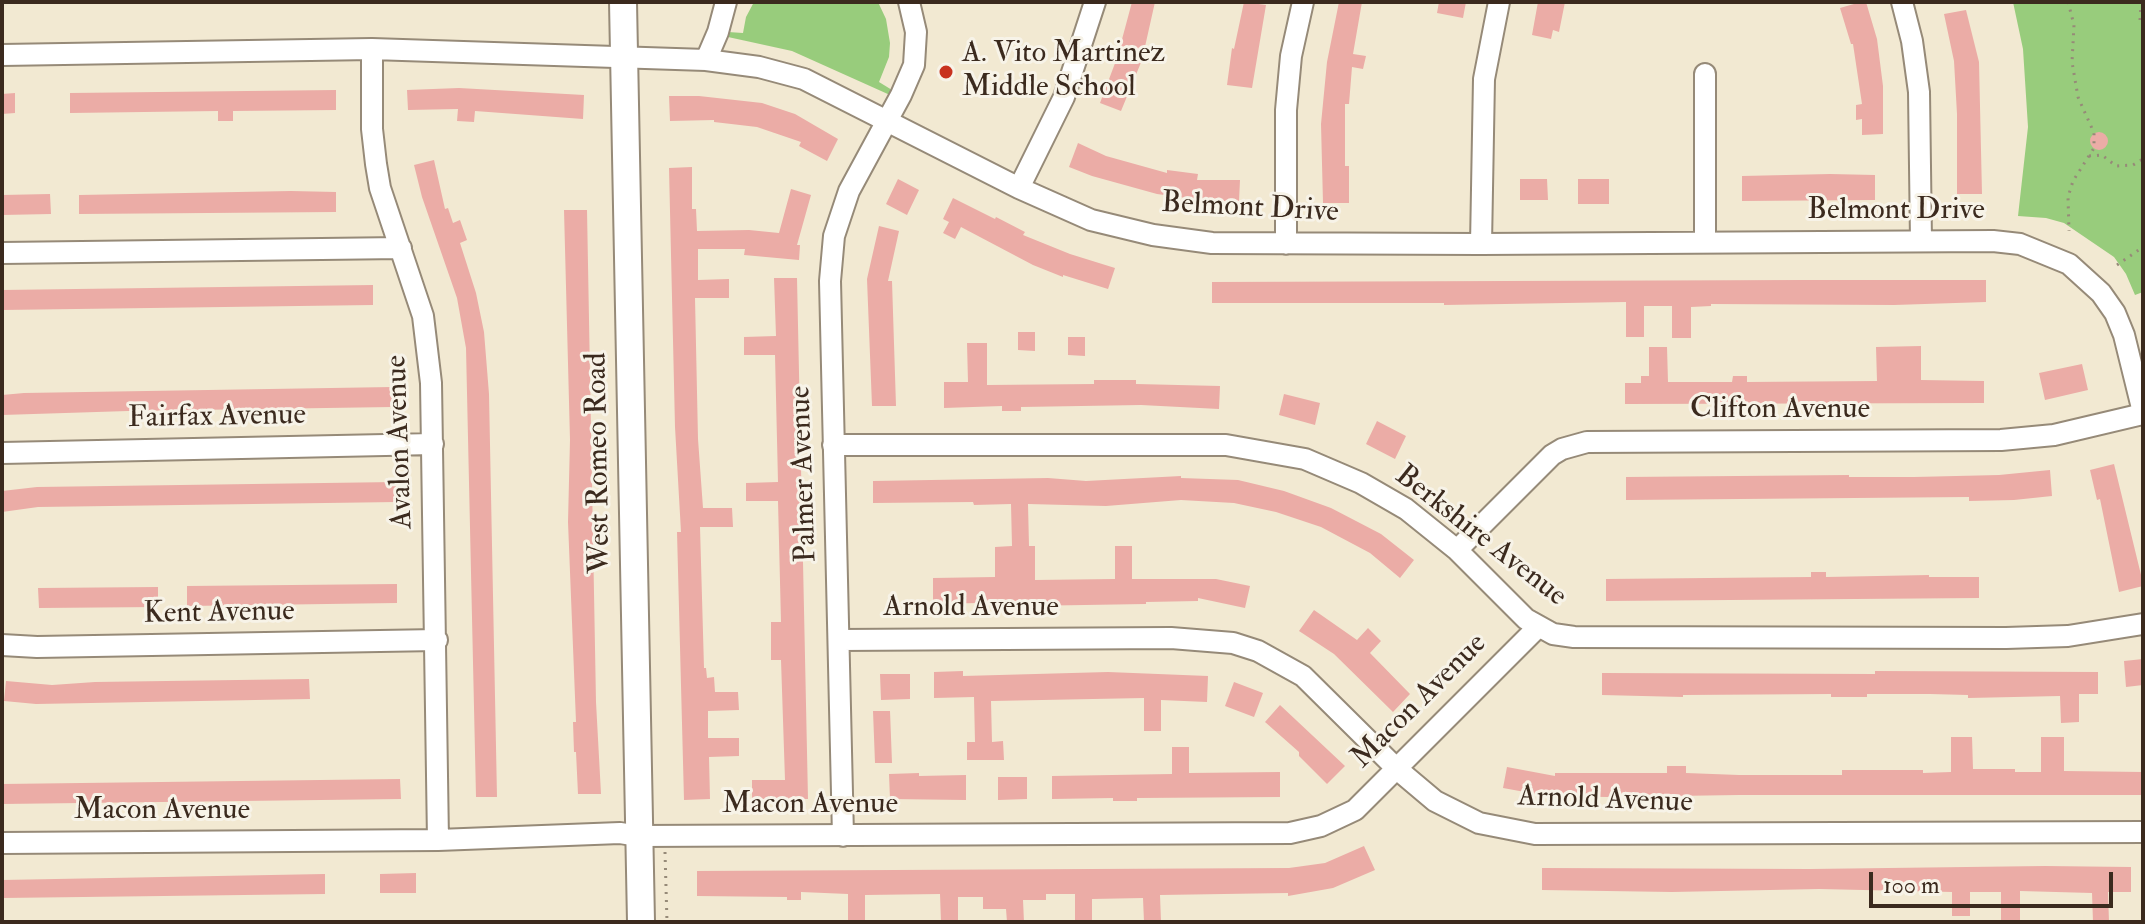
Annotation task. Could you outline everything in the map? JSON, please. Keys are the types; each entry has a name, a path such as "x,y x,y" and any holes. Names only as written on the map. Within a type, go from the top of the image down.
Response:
{"main road":[{"name":"West Romeo Road","path":"623,2 641,922"}],"street":[{"path":"706,60 726,2"},
{"name":"Palmer Avenue","path":"843,836 830,281 834,236 849,191 914,65 916,32 909,2"},
{"path":"1019,188 1064,97 1095,2"},
{"path":"1286,244 1286,110 1291,56 1303,2"},
{"path":"1481,244 1484,79 1499,2"},
{"path":"1902,2 1912,41 1919,92 1921,241"},
{"name":"Belmont Drive","path":"2,55 372,49 706,60 759,67 804,79 1019,188 1091,220 1153,235 1212,243 1993,241 2020,244 2069,264 2101,293 2115,313 2131,359 2143,413"},
{"name":"Avalon Avenue","path":"372,49 372,129 380,188 423,316 428,347 437,640 438,840"},
{"path":"1705,74 1705,242"},
{"path":"2,253 401,248"},
{"name":"Clifton Avenue","path":"1457,550 1552,455 1587,442 2001,440 2054,435 2143,413"},
{"name":"Fairfax Avenue","path":"2,453 433,444"},
{"name":"Berkshire Avenue","path":"833,445 1226,445 1305,459 1361,483 1406,509 1457,550 1526,619 1553,634 1574,637 2006,638 2068,636 2143,624"},
{"name":"Macon Avenue","path":"2,843 438,840 620,833 639,836 843,836 1290,833 1321,826 1355,810 1538,627"},
{"name":"Arnold Avenue","path":"840,640 1171,638 1233,643 1258,651 1303,676 1397,769 1435,801 1479,823 1535,834 2143,832"},
{"name":"Kent Avenue","path":"2,645 37,647 437,640"}],"path":[{"path":"2068,2 2074,25 2072,62 2078,97 2094,133 2094,148 2073,181 2068,197 2069,231"},
{"path":"2140,20 2141,2"},
{"path":"2088,156 2102,155 2116,166 2133,165 2143,159"},
{"path":"2117,265 2143,247"}],"green space":[{"path":"754,2 878,2 886,19 890,43 889,57 879,82 892,90 890,95 792,51 728,37 728,32 743,33 746,17"},
{"path":"2013,2 2143,2 2143,292 2135,295 2114,257 2064,223 2018,216 2028,127 2023,49"}],"building":[{"path":"1132,2 1155,2 1142,60 1121,111 1100,103 1117,58"},
{"path":"1244,2 1266,5 1252,88 1227,85 1232,48"},
{"path":"1339,2 1362,2 1353,54 1366,56 1363,69 1352,67 1349,104 1345,104 1345,166 1349,166 1349,203 1323,203 1321,124 1327,62"},
{"path":"1439,2 1466,2 1463,18 1437,13"},
{"path":"1538,2 1565,2 1559,32 1553,30 1551,39 1532,35"},
{"path":"1866,2 1877,39 1883,86 1883,134 1862,135 1862,119 1856,120 1856,105 1862,104 1853,44 1840,8"},
{"path":"1966,10 1979,62 1982,194 1957,194 1954,61 1944,14"},
{"path":"459,88 584,95 583,119 475,111 474,122 457,121 458,109 408,110 407,90"},
{"path":"336,90 336,110 233,111 233,121 218,121 218,111 70,113 70,93"},
{"path":"15,93 15,113 2,114 2,94"},
{"path":"669,96 762,103 795,114 838,139 827,161 799,146 801,142 757,127 714,120 670,121"},
{"path":"2095,132 2103,132 2108,141 2106,148 2095,150 2090,145 2090,137"},
{"path":"1078,143 1106,156 1167,173 1167,170 1198,174 1197,180 1240,180 1239,201 1209,201 1157,194 1092,176 1069,167"},
{"path":"434,160 445,209 448,208 453,223 460,220 467,240 460,243 476,293 484,332 489,394 497,797 476,797 466,348 457,298 414,165"},
{"path":"692,167 692,209 696,209 697,231 779,233 791,189 811,195 797,245 800,245 799,260 744,255 745,249 698,249 698,280 729,279 729,298 695,298 703,508 732,508 733,527 700,527 704,668 707,678 714,677 715,692 738,692 739,710 708,711 708,738 739,738 739,756 709,757 710,799 684,800 677,532 681,532 675,427 669,168"},
{"path":"1875,175 1875,200 1742,201 1742,176"},
{"path":"898,179 919,190 907,215 886,204"},
{"path":"1520,179 1547,179 1548,200 1520,200"},
{"path":"1578,179 1609,179 1609,204 1578,204"},
{"path":"336,192 336,212 79,214 79,195"},
{"path":"50,194 51,214 2,215 2,195"},
{"path":"953,198 1025,232 1023,235 1115,268 1108,289 1033,265 961,227 955,239 943,233 949,222 943,219"},
{"path":"564,210 587,210 596,702 601,794 578,794 574,752 573,722 576,722 568,522 570,440"},
{"path":"879,226 899,231 888,281 892,281 896,406 872,406 867,279"},
{"path":"774,278 797,278 808,799 752,799 752,780 785,780 781,660 771,660 771,622 781,622 778,501 746,501 746,483 778,482 775,355 744,355 744,337 776,336"},
{"path":"1986,280 1986,302 1711,304 1691,307 1691,338 1672,338 1672,306 1644,306 1644,337 1626,337 1626,302 1444,305 1212,303 1212,282"},
{"path":"373,285 373,305 2,310 2,290"},
{"path":"1018,332 1035,332 1035,351 1018,350"},
{"path":"1068,337 1085,337 1085,356 1068,355"},
{"path":"967,343 987,343 987,385 1094,384 1094,380 1136,380 1136,384 1220,386 1219,409 1141,405 1021,407 1021,411 1002,411 1002,406 944,408 944,382 968,382"},
{"path":"1921,346 1921,380 1984,381 1984,403 1625,404 1625,383 1641,383 1641,376 1649,376 1649,347 1667,347 1668,382 1732,382 1733,376 1747,376 1747,382 1877,381 1876,347"},
{"path":"2082,364 2088,390 2045,400 2039,373"},
{"path":"392,387 392,407 2,415 2,395 24,393"},
{"path":"1284,394 1320,403 1315,425 1279,415"},
{"path":"1377,421 1406,436 1395,459 1366,444"},
{"path":"2114,464 2143,583 2143,586 2119,592 2100,499 2097,500 2090,470"},
{"path":"2050,470 2052,496 2014,500 1969,501 1969,497 1626,500 1626,477 1914,477"},
{"path":"1181,476 1238,480 1284,491 1331,508 1381,534 1414,560 1400,578 1370,553 1321,527 1276,512 1234,503 1181,500 1106,506 1028,504 1029,546 1035,546 1035,580 1115,579 1115,546 1132,546 1132,579 1216,579 1250,586 1245,608 1198,598 1198,601 1146,604 933,604 933,578 995,577 995,547 1012,546 1011,504 873,503 873,481 1048,478 1086,481"},
{"path":"396,482 397,502 38,507 2,512 2,491 37,487"},
{"path":"1811,572 1826,572 1826,577 1979,577 1979,598 1606,601 1606,579 1811,577"},
{"path":"397,584 397,603 187,606 187,586"},
{"path":"158,587 158,607 39,608 38,588"},
{"path":"1314,610 1357,640 1368,628 1381,641 1370,653 1410,694 1393,712 1334,654 1299,631"},
{"path":"2143,659 2143,685 2126,687 2124,661"},
{"path":"963,671 963,676 1108,672 1208,676 1207,702 1161,700 1161,731 1144,731 1144,698 991,701 992,742 1003,741 1004,760 967,760 967,742 975,742 974,697 934,698 934,672"},
{"path":"1875,671 2098,672 2098,694 2079,694 2079,722 2061,723 2060,696 1602,695 1602,673 1875,674"},
{"path":"880,674 910,674 910,699 881,700"},
{"path":"309,679 310,699 36,704 4,701 6,681 52,685"},
{"path":"1234,682 1263,693 1254,717 1225,706"},
{"path":"1280,705 1345,766 1327,784 1299,756 1299,752 1265,722"},
{"path":"873,711 890,711 892,763 875,763"},
{"path":"1951,737 1972,737 1973,769 2041,772 2041,737 2064,737 2064,771 2143,772 2143,795 1607,797 1547,796 1503,788 1507,767 1555,776 1555,773 1667,773 1667,766 1686,766 1686,773 1739,775 1842,775 1842,770 1951,772"},
{"path":"1172,747 1189,747 1189,773 1280,772 1280,797 1137,798 1137,801 1113,801 1113,798 1052,799 1052,776 1172,774"},
{"path":"919,773 919,776 966,775 966,800 890,799 889,774"},
{"path":"998,777 1027,777 1027,799 998,800"},
{"path":"400,779 401,799 2,804 2,784"},
{"path":"1364,846 1375,870 1333,888 1288,896 1288,893 1160,895 1161,922 1144,922 1143,898 1092,899 1092,922 1075,922 1075,894 1046,894 1046,900 1023,900 1024,922 1007,922 1006,909 983,909 983,897 958,897 958,922 941,922 940,894 865,895 865,922 848,922 848,894 801,892 801,900 787,900 787,897 697,896 697,871 1289,868 1325,863"},
{"path":"2131,867 2131,892 2108,892 2109,922 2093,922 2092,893 2020,891 2020,920 2001,920 2001,892 1970,892 1970,916 1952,916 1952,892 1542,890 1542,868"},
{"path":"416,873 416,893 380,893 380,874"},
{"path":"325,874 325,894 2,898 2,880"}],"place":[{"name":"A. Vito Martinez Middle School","path":"946,72"}]}
